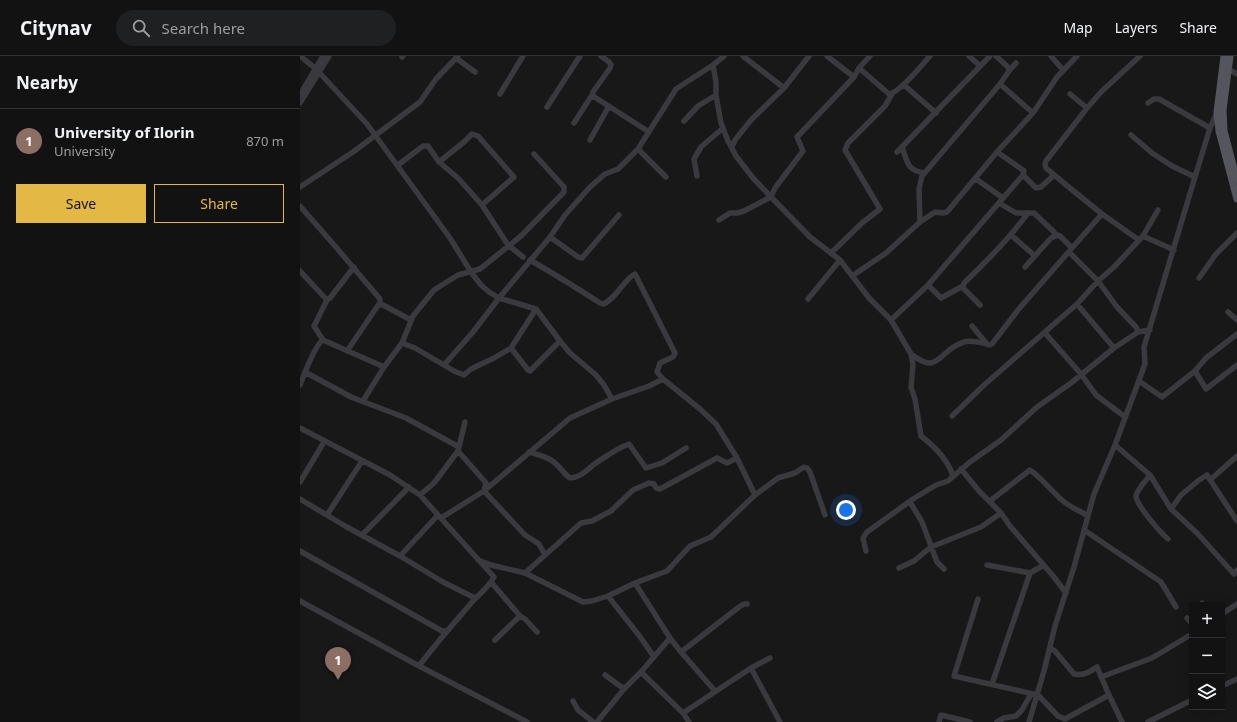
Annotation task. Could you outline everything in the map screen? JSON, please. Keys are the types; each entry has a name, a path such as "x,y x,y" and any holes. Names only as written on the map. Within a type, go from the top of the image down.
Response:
{"main road":[{"path":"1224,56 1219,89 1219,131 1237,199"},
{"path":"1230,56 1220,111 1224,131 1235,162 1237,180"}],"street":[{"path":"300,56 317,71 355,111 375,135 450,238 470,272 481,285 499,298 536,309 570,353 596,375 612,399"},
{"path":"300,103 317,71 323,56"},
{"path":"300,95 329,56"},
{"path":"500,94 523,56"},
{"path":"546,107 580,56"},
{"path":"574,123 610,68 611,65 609,62 601,56"},
{"path":"444,366 550,237 565,215 590,187 604,174 618,169 638,149 676,89 724,56"},
{"path":"743,56 784,88"},
{"path":"732,147 735,140 751,120 784,88 809,56"},
{"path":"827,56 854,76"},
{"path":"719,220 730,213 744,211 771,197 775,188 803,151 797,137 854,76 870,56"},
{"path":"831,254 880,209 845,150 848,143 885,106 892,94 904,85 930,56"},
{"path":"969,56 980,66"},
{"path":"897,152 990,56"},
{"path":"996,56 1008,67 1009,71"},
{"path":"1051,56 1063,70"},
{"path":"852,276 886,253 920,222 934,212 947,212 997,152 1033,113 1057,77 1077,56"},
{"path":"1140,56 1101,92 1087,108 1045,164 1046,168 1102,214 1141,238 1174,250"},
{"path":"300,187 324,172 420,102 436,79 457,57 475,72"},
{"path":"920,222 919,189 922,176 1016,63"},
{"path":"713,65 716,82 716,95 723,128 736,156 753,178 810,237 840,260 869,298 891,320 911,354 913,365 911,387 915,399 921,436 932,445 951,469 953,476"},
{"path":"859,68 889,94 892,94"},
{"path":"1228,69 1237,74"},
{"path":"1000,84 1033,113"},
{"path":"904,85 936,113"},
{"path":"1070,94 1087,108"},
{"path":"592,95 649,132"},
{"path":"684,121 698,106 716,95"},
{"path":"1148,103 1154,99 1159,99 1210,128"},
{"path":"590,140 609,106"},
{"path":"1029,722 1038,695 1055,626 1074,567 1094,494 1145,364 1144,347 1210,128 1220,111"},
{"path":"697,176 694,159 701,147 723,128"},
{"path":"439,162 472,134 478,136 514,177 482,205"},
{"path":"1131,135 1152,154 1195,177"},
{"path":"398,165 423,146 428,146 439,162 458,178 482,205 508,245 523,257"},
{"path":"902,147 908,165 915,171 925,173"},
{"path":"638,149 666,177"},
{"path":"997,152 1023,170 1023,175 1036,188 1041,186 1054,175"},
{"path":"363,401 384,367 402,343 411,320 434,290 464,272 480,269 527,230 564,192 564,187 534,154"},
{"path":"891,320 928,285 1023,175"},
{"path":"976,179 1016,213 1034,213 1054,232 1055,236"},
{"path":"300,206 354,267 380,299 380,304"},
{"path":"952,416 983,386 1077,304 1098,281 1114,267 1141,238 1158,210"},
{"path":"928,285 941,298 962,286 1011,235 1028,213"},
{"path":"911,354 921,361 934,363 959,343 972,341 989,345 992,344 1018,310 1102,214"},
{"path":"550,237 578,257 582,258 619,215"},
{"path":"1199,278 1216,254 1237,234"},
{"path":"1011,235 1035,256"},
{"path":"1025,267 1051,238 1058,235 1060,236 1070,250 1098,281 1117,307 1136,327 1138,332"},
{"path":"530,260 603,304 607,302 632,275 635,274 675,353 673,357 660,363 657,372 663,379 716,424 737,458 754,495"},
{"path":"808,299 840,260"},
{"path":"354,267 327,300 314,326 323,340 384,367"},
{"path":"300,271 327,300"},
{"path":"962,286 980,305"},
{"path":"380,304 411,320"},
{"path":"347,351 377,306 380,304"},
{"path":"1077,304 1114,348"},
{"path":"402,343 415,348 444,366 464,375 511,348 536,309"},
{"path":"1228,312 1237,320"},
{"path":"972,326 986,344"},
{"path":"866,551 863,538 867,532 936,485 948,481 962,468 1001,440 1037,407 1114,348 1138,332 1150,330"},
{"path":"1045,333 1081,374 1096,395 1125,417"},
{"path":"1138,381 1162,397 1195,371 1206,358 1237,334"},
{"path":"300,385 317,346 323,340"},
{"path":"511,348 530,371 560,341"},
{"path":"1195,371 1206,389 1237,365"},
{"path":"305,372 351,396 406,418 459,449 486,483 484,491"},
{"path":"400,556 439,516 484,491 570,418 612,399 649,386 663,379"},
{"path":"420,495 434,483 459,449 465,422"},
{"path":"300,428 324,442 390,475 420,495 494,577 492,582 475,598 446,631 419,666"},
{"path":"300,482 324,442"},
{"path":"529,452 551,460 566,476 570,478 578,477 595,463 622,446 629,444 646,468 662,463 686,448"},
{"path":"1114,445 1150,475 1171,509 1197,533 1234,574 1237,570"},
{"path":"1210,480 1237,456"},
{"path":"525,573 580,523 592,521 611,511 633,490 649,483 654,484 656,488 660,489 717,458 726,463 737,458"},
{"path":"327,515 362,461"},
{"path":"478,560 491,566 525,573 583,602 592,602 667,571 690,546 712,537 754,495 778,478 795,473 804,467 810,472 825,514"},
{"path":"962,468 1066,593"},
{"path":"990,501 1030,470 1064,502 1088,516"},
{"path":"1150,475 1137,492 1136,497 1139,504 1158,530 1168,539"},
{"path":"1171,509 1181,495 1207,475 1237,521"},
{"path":"362,535 409,487"},
{"path":"484,491 525,535 539,544 545,555"},
{"path":"300,499 443,582 475,598"},
{"path":"910,502 922,522 937,562 944,569"},
{"path":"899,568 914,561 932,547 981,527 1001,513"},
{"path":"1084,530 1161,582 1176,607"},
{"path":"300,551 442,631 446,631"},
{"path":"987,565 1030,573 1044,565"},
{"path":"992,684 1030,573"},
{"path":"492,582 520,616 525,619 537,632"},
{"path":"635,583 670,638 715,690"},
{"path":"608,596 654,657"},
{"path":"978,599 954,676 1038,695 1062,720 1108,695"},
{"path":"300,601 419,666 527,722"},
{"path":"681,652 739,606 746,604"},
{"path":"1225,612 1237,604"},
{"path":"495,640 520,616"},
{"path":"1101,677 1152,658 1189,636"},
{"path":"597,722 624,689 641,672 670,638"},
{"path":"1050,648 1055,651 1074,674 1086,674 1097,668 1108,695 1122,722"},
{"path":"683,713 715,690 770,658"},
{"path":"751,668 780,722"},
{"path":"641,672 683,713 689,722"},
{"path":"605,675 624,689"},
{"path":"1225,685 1237,679"},
{"path":"1015,718 1022,710 1031,694"},
{"path":"573,701 578,710 593,722"},
{"path":"1148,722 1189,702"},
{"path":"997,722 1004,718 1015,718 1031,714"},
{"path":"939,722 941,716 970,722"}],"place":[{"name":"University of Ilorin","path":"338,680"}]}
